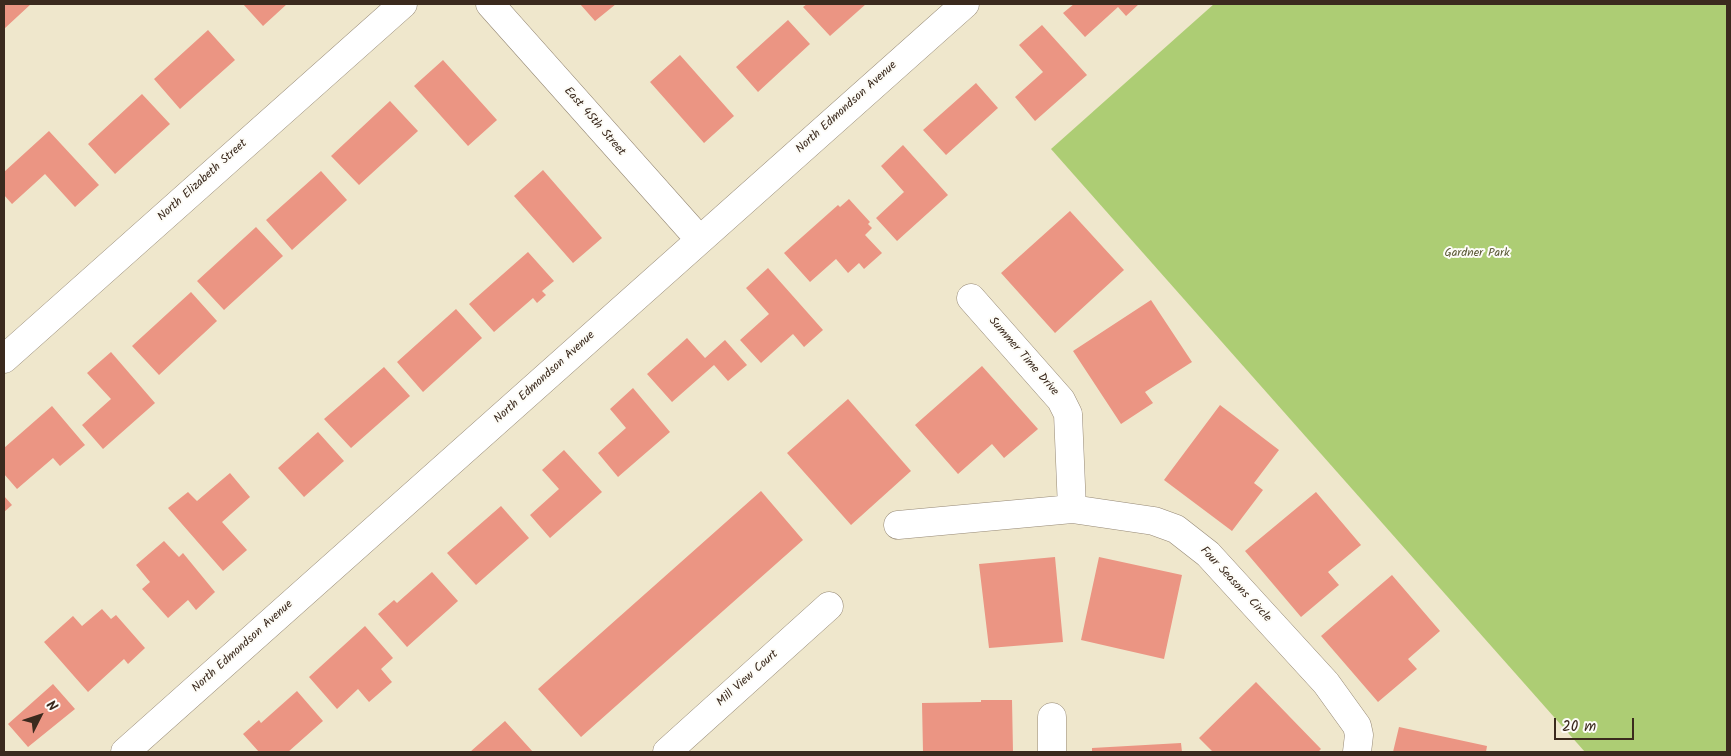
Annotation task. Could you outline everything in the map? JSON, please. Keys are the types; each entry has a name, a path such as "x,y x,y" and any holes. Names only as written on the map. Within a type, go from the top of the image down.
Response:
{"street":[{"name":"North Elizabeth Street","path":"4,359 403,4"},
{"name":"East 45th Street","path":"490,4 700,240"},
{"name":"North Edmondson Avenue","path":"125,752 965,4"},
{"name":"Summer Time Drive","path":"971,298 1061,400 1068,414 1072,510"},
{"name":"Four Seasons Circle","path":"898,526 1072,510 1154,521 1176,529 1197,544 1326,683 1357,726 1359,735 1358,752"},
{"name":"Mill View Court","path":"668,752 829,606"},
{"path":"1052,717 1052,752"}],"green space":[{"name":"Gardner Park","path":"1214,4 1727,4 1727,752 1585,752 1051,149"}],"building":[{"path":"4,4 31,4 4,29"},
{"path":"243,4 287,4 263,26"},
{"path":"580,4 616,4 595,21"},
{"path":"807,4 866,4 830,36 803,7"},
{"path":"1074,4 1139,4 1126,16 1118,7 1085,37 1063,13"},
{"path":"788,20 810,44 758,92 736,67"},
{"path":"1042,25 1087,75 1035,121 1015,97 1043,72 1019,45"},
{"path":"208,30 235,60 180,109 154,79"},
{"path":"680,55 734,116 704,143 650,82"},
{"path":"443,60 497,120 468,146 414,86"},
{"path":"976,83 998,108 946,155 923,130"},
{"path":"142,94 170,124 115,174 88,144"},
{"path":"390,101 418,131 359,185 331,156"},
{"path":"49,131 99,185 75,207 45,174 12,204 4,195 4,172"},
{"path":"903,145 948,195 897,241 876,218 904,192 881,166"},
{"path":"543,170 602,238 573,263 514,196"},
{"path":"321,171 347,200 292,250 266,220"},
{"path":"849,199 870,222 868,224 872,228 865,235 882,253 864,269 859,263 848,273 836,259 810,282 784,253 838,205 840,207"},
{"path":"1070,211 1124,270 1055,333 1001,273"},
{"path":"256,227 283,256 224,310 197,281"},
{"path":"528,252 554,281 542,291 546,295 537,303 533,298 494,332 469,304"},
{"path":"768,268 823,330 804,347 793,334 761,363 740,340 769,314 746,288"},
{"path":"191,292 217,321 159,375 132,346"},
{"path":"1151,300 1192,362 1145,392 1153,403 1121,424 1073,351"},
{"path":"456,309 482,338 423,392 397,362"},
{"path":"687,338 705,358 725,340 747,365 728,381 714,365 672,402 647,374"},
{"path":"111,352 155,403 103,449 82,425 111,399 87,373"},
{"path":"982,366 1038,429 1004,458 992,444 958,474 915,425"},
{"path":"384,367 410,396 351,448 324,419"},
{"path":"633,388 670,432 618,477 598,453 626,428 610,409"},
{"path":"848,399 911,471 851,525 787,453"},
{"path":"1220,405 1279,450 1254,483 1263,490 1232,531 1164,480"},
{"path":"52,406 85,445 60,466 53,458 17,489 4,474 4,448"},
{"path":"318,432 344,461 304,497 278,468"},
{"path":"564,450 602,492 550,538 530,515 559,489 542,470"},
{"path":"230,473 250,497 222,522 247,550 223,571 168,508 188,492 197,501"},
{"path":"761,491 803,540 581,737 538,689"},
{"path":"1316,492 1361,545 1328,572 1339,585 1301,617 1245,551"},
{"path":"4,496 12,505 4,512"},
{"path":"501,506 529,538 476,585 447,553"},
{"path":"164,541 179,557 183,553 215,592 196,610 188,600 168,618 142,589 150,582 136,565"},
{"path":"1055,557 1063,642 989,648 979,564"},
{"path":"1099,557 1182,575 1164,659 1081,640"},
{"path":"432,572 458,601 407,647 378,614 394,600 397,603"},
{"path":"1392,575 1440,631 1408,659 1417,669 1378,702 1321,636"},
{"path":"102,609 111,619 116,615 145,648 128,664 124,659 88,692 44,642 73,616 82,626"},
{"path":"365,626 393,658 381,669 392,682 369,702 358,689 337,709 309,677"},
{"path":"1256,682 1321,749 1318,752 1213,752 1199,738"},
{"path":"53,684 75,709 28,747 8,724"},
{"path":"297,691 323,721 288,752 259,752 243,734 259,720 261,723"},
{"path":"981,700 1012,700 1013,752 923,752 922,703 981,702"},
{"path":"505,721 533,752 470,752"},
{"path":"1399,727 1487,746 1486,752 1393,752"},
{"path":"1181,743 1182,752 1092,752 1092,748"}]}
